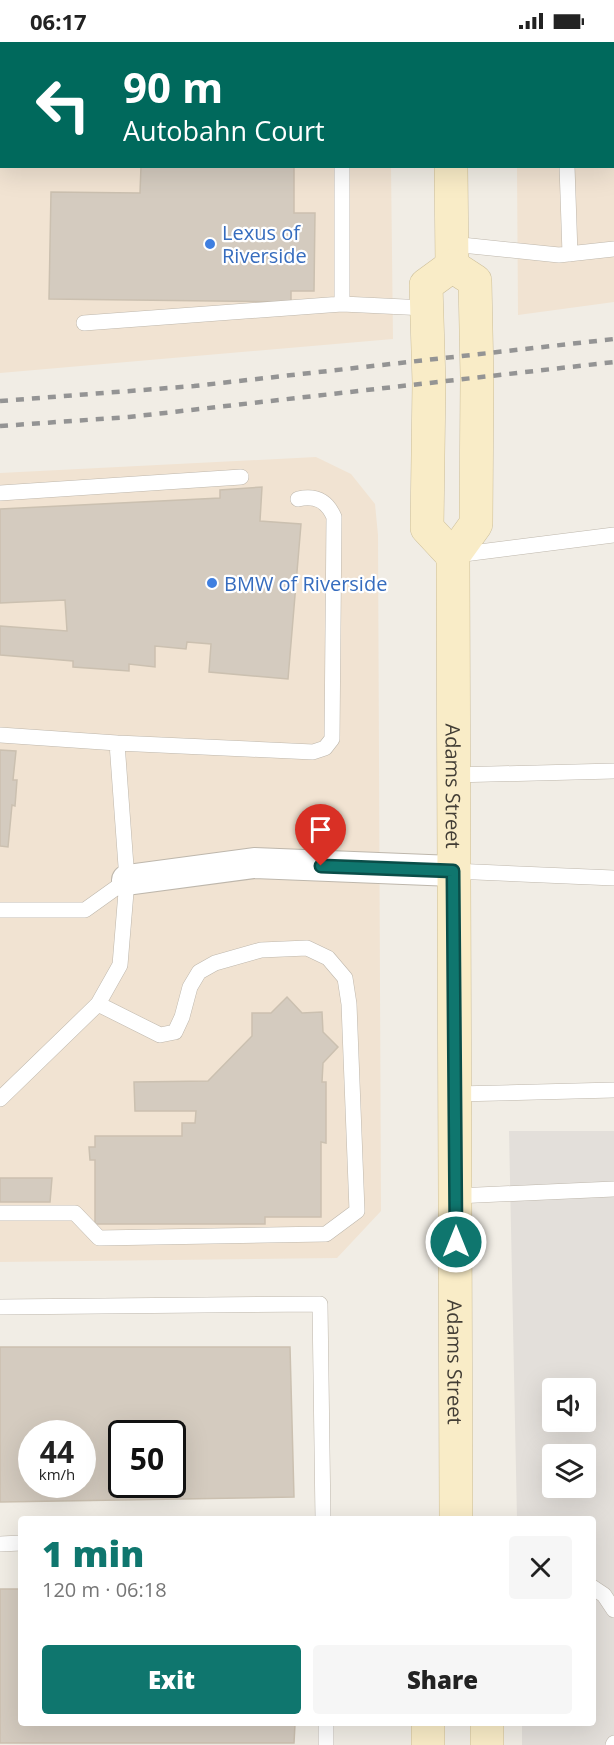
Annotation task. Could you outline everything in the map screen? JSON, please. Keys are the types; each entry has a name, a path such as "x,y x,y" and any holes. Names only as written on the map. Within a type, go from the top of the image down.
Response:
{"main road":[{"path":"451,168 452,255 475,281 477,377 476,524 453,556 427,528 429,383 426,308 426,285 452,255"},
{"name":"Adams Street","path":"453,556 456,1516"},
{"path":"428,1726 428,1745"},
{"path":"487,1726 487,1745"}],"street":[{"path":"127,880 254,863 453,871"}],"lane":[{"path":"342,168 342,304"},
{"path":"567,168 570,254"},
{"path":"452,255 560,255 614,249"},
{"path":"84,323 342,304 426,308"},
{"path":"0,493 241,477"},
{"path":"0,735 117,744 312,752 325,748 332,739 334,518 329,506 319,499 308,496 298,499"},
{"path":"453,556 614,535"},
{"path":"0,1100 98,1004 120,965 127,880 117,744"},
{"path":"453,775 614,771"},
{"path":"453,871 614,878"},
{"path":"0,910 85,910 127,880"},
{"path":"0,1214 75,1213 99,1238 326,1234 357,1211 349,1004 345,978 328,958 307,948 261,950 215,963 199,972 190,987 182,1017 175,1032 160,1035 98,1004"},
{"path":"456,1094 614,1090"},
{"path":"456,1196 614,1189"},
{"path":"0,1307 320,1304 323,1516"},
{"path":"0,1544 18,1543"},
{"path":"596,1590 604,1595 614,1610"},
{"path":"326,1726 326,1745"}],"shaded area":[{"path":"0,168 391,168 393,339 0,373"},
{"path":"517,168 614,168 614,302 518,315"},
{"path":"316,457 351,474 375,504 378,535 381,1211 337,1258 0,1262 0,473"},
{"path":"509,1131 614,1131 614,1745 522,1745 522,1726 596,1726 596,1516 517,1516"}],"building":[{"path":"141,168 294,168 294,213 315,213 314,291 291,291 291,302 49,299 51,192 140,193"},
{"path":"262,487 260,521 301,524 288,679 209,672 211,644 187,642 186,649 155,646 155,667 129,664 129,671 73,667 73,661 0,655 0,626 67,631 65,600 0,603 0,509 220,498 220,490"},
{"path":"0,750 16,751 13,780 17,780 15,806 12,805 8,847 0,846"},
{"path":"287,997 302,1013 322,1012 323,1032 338,1047 323,1063 322,1082 326,1082 326,1143 321,1142 321,1217 265,1217 265,1224 95,1224 95,1160 90,1160 89,1147 95,1147 95,1136 182,1136 182,1123 195,1123 196,1111 135,1111 134,1082 208,1081 252,1036 252,1013 271,1013"},
{"path":"0,1178 52,1178 50,1202 0,1202"},
{"path":"0,1347 290,1347 294,1497 0,1502"},
{"path":"0,1589 18,1589 18,1726 295,1726 294,1743 0,1743"}],"railway":[{"path":"0,401 194,386 614,339"},
{"path":"0,426 129,417 614,362"}],"place":[{"name":"Lexus of Riverside","path":"210,244"},
{"name":"BMW of Riverside","path":"212,583"}],"route":[{"path":"321,866 453,871 456,1242"}]}
